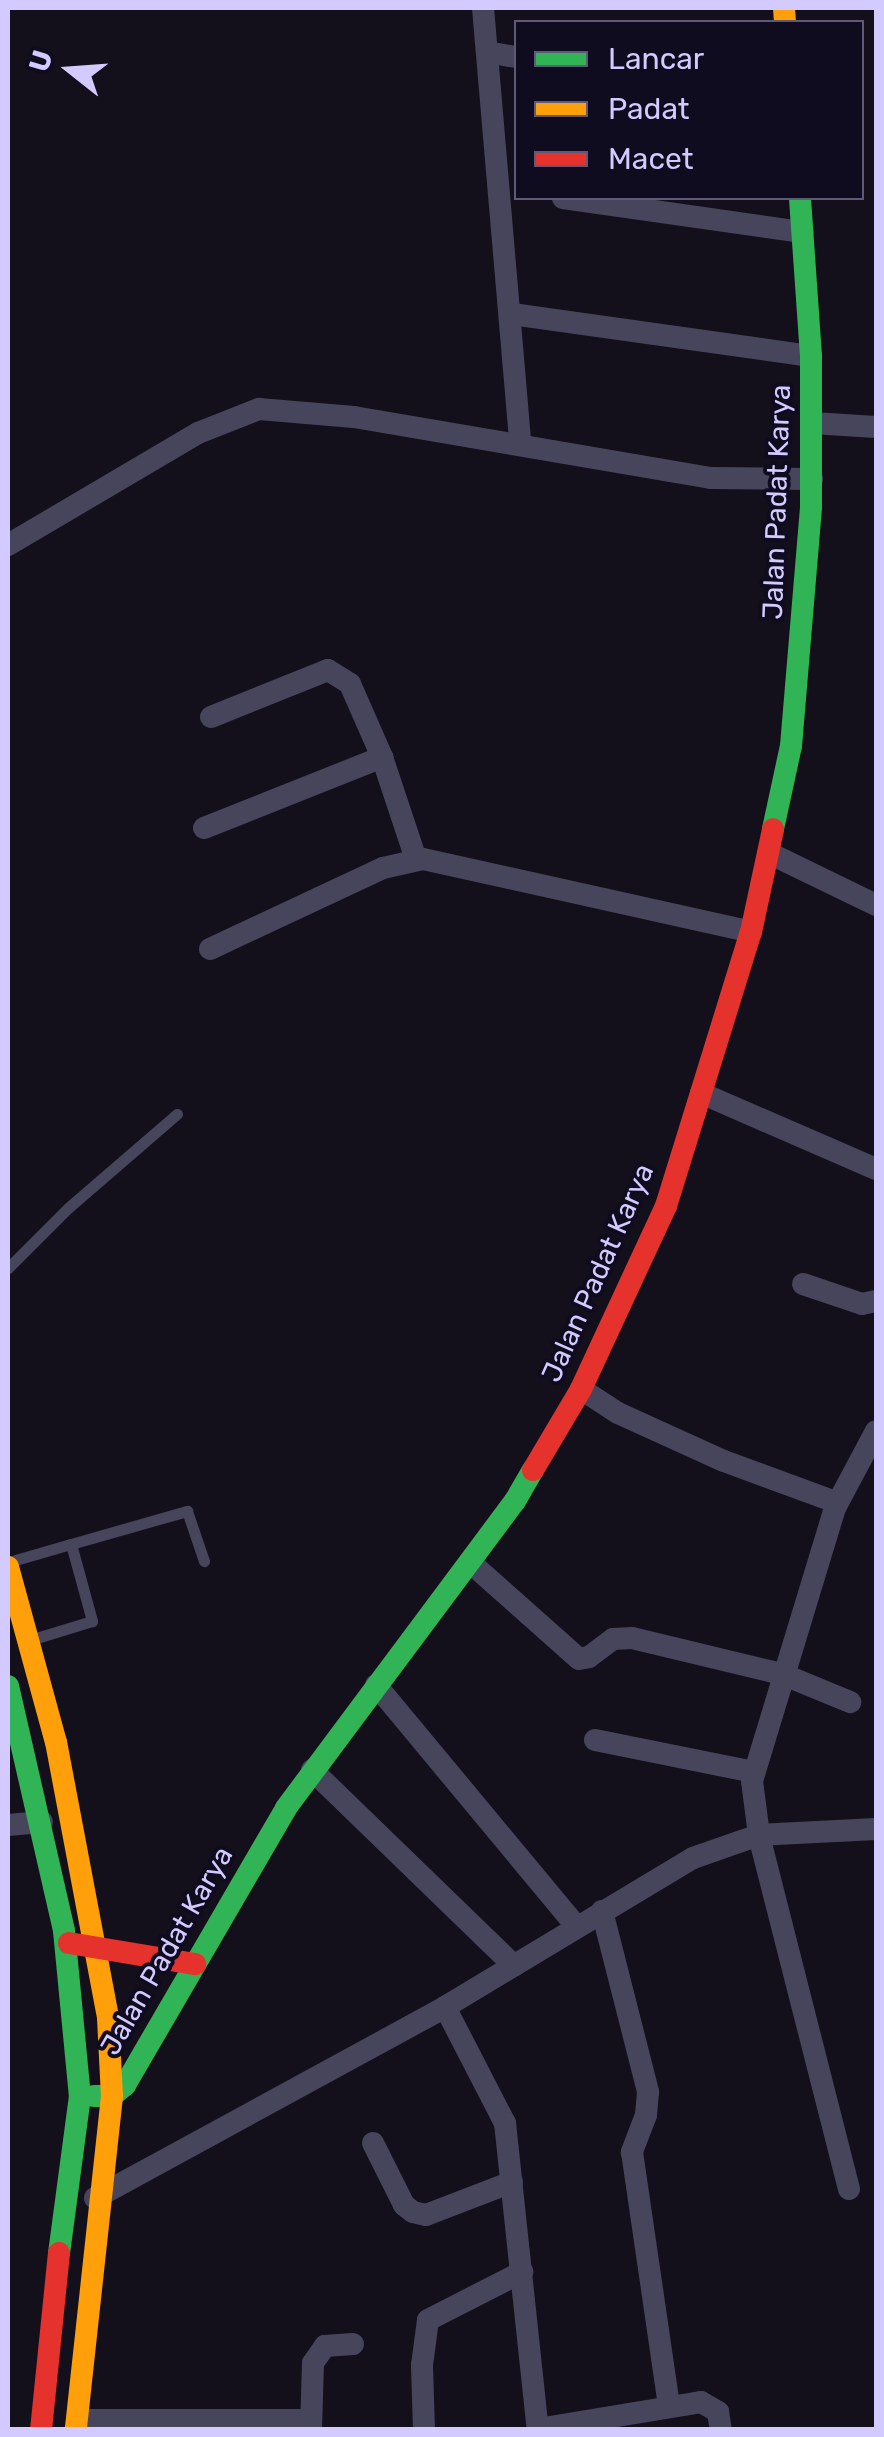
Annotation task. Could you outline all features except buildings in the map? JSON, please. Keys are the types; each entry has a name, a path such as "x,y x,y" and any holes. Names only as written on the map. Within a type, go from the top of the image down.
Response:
{"street":[{"path":"483,8 508,190 520,444"},
{"path":"488,52 514,57"},
{"path":"577,200 802,232"},
{"name":"Jalan Padat Karya","path":"80,2096 112,2096 125,2085 150,2047 249,1866 312,1770 472,1564 581,1389 660,1221 751,932 771,854 793,726 812,479 811,356 800,200"},
{"path":"512,314 811,356"},
{"path":"8,545 198,434 260,409 338,415 711,478 812,479"},
{"path":"812,423 876,427"},
{"path":"212,717 328,670 350,684 382,757 416,859"},
{"path":"204,828 382,757"},
{"path":"771,854 876,905"},
{"path":"210,949 383,868 430,858 751,932"},
{"path":"701,1093 876,1169"},
{"path":"803,1284 862,1304 876,1301"},
{"path":"581,1389 618,1413 738,1468 838,1503"},
{"path":"850,2189 759,1834 753,1772 838,1503 876,1431"},
{"path":"8,1564 56,1742 108,2018 112,2096 77,2425 310,2425 317,2356 325,2346 354,2344"},
{"path":"472,1564 579,1659 620,1637 782,1674 850,1702"},
{"path":"376,1685 576,1926"},
{"path":"8,1686 17,1755 42,1822 65,1943 80,2096 40,2430"},
{"path":"595,1740 753,1772"},
{"path":"312,1770 514,1966"},
{"path":"8,1826 42,1822"},
{"path":"64,2206 100,2197 445,2007 693,1858 759,1834 876,1829"},
{"path":"602,1911 648,2092 646,2115 632,2152 669,2406"},
{"path":"65,1943 194,1964"},
{"path":"445,2007 500,2112 512,2182 538,2429 669,2406 712,2404 718,2412 720,2430"},
{"path":"373,2144 404,2205 413,2212 426,2215 512,2182"},
{"path":"424,2430 422,2365 428,2320 522,2272"},
{"path":"46,2390 80,2394"}],"lane":[{"path":"8,1268 68,1208 178,1114"},
{"path":"8,1564 187,1511 204,1561"},
{"path":"27,1641 92,1620 71,1544"}],"traffic: fast":[{"path":"773,829 791,746 811,507 811,356 800,200"},
{"path":"94,2096 112,2096 125,2085 286,1808 515,1501 533,1470"},
{"path":"8,1686 64,1931 80,2096 59,2253"}],"traffic: slow":[{"path":"784,8 785,20"},
{"path":"8,1567 56,1742 108,2018 112,2096 76,2430"}],"traffic: jam":[{"path":"533,1470 581,1389 666,1206 751,932 773,829"},
{"path":"69,1943 195,1964"},
{"path":"41,2430 59,2253"}]}
